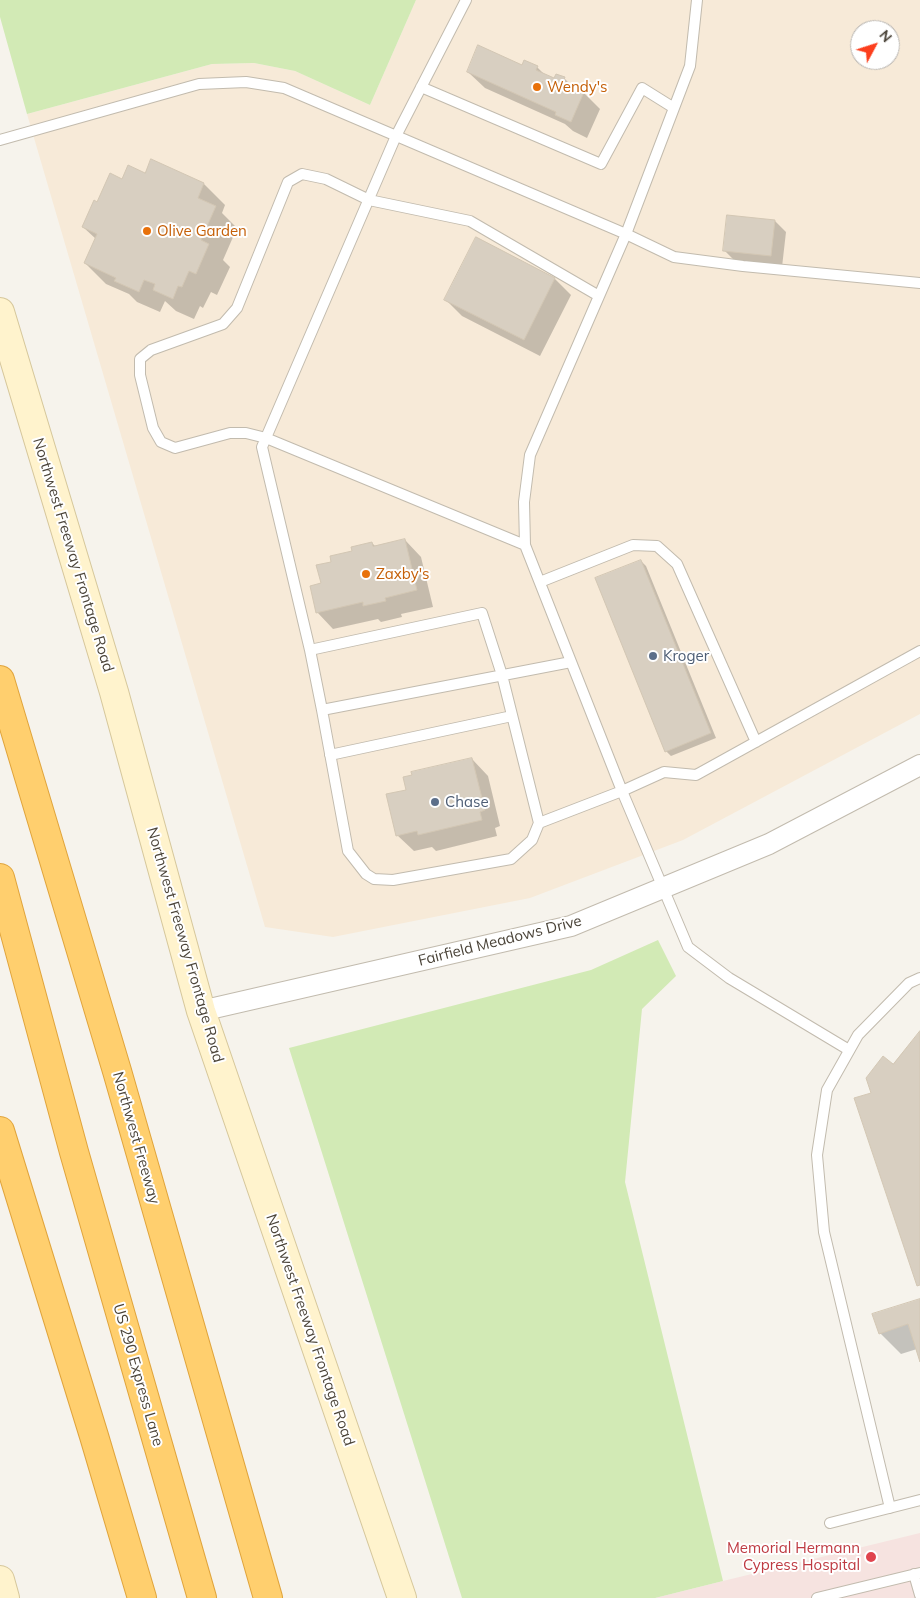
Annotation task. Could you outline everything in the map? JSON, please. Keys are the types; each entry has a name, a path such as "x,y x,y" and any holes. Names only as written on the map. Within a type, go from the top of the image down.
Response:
{"highway":[{"name":"Northwest Freeway","path":"0,680 116,1071 268,1598"},
{"path":"0,878 74,1152"},
{"path":"0,928 74,1152"},
{"path":"0,1131 142,1598"},
{"name":"US 290 Express Lane","path":"74,1152 202,1598"}],"main road":[{"name":"Northwest Freeway Frontage Road","path":"0,312 114,692 201,1011 402,1598"},
{"path":"0,1580 5,1598"}],"street":[{"name":"Fairfield Meadows Drive","path":"201,1011 571,926 769,844 920,765"}],"lane":[{"path":"310,650 482,613 502,675 539,823 532,840 511,860 393,880 374,879 366,874 348,851 310,650 262,447 396,136 466,0"},
{"path":"697,0 690,66 626,234 530,455 524,502 525,545 622,791 688,948 729,978 849,1050"},
{"path":"0,140 200,84 246,82 284,88 626,234 674,257 743,266 920,283"},
{"path":"420,88 601,164 642,88 674,108"},
{"path":"525,545 266,438 246,433 230,433 174,448 162,442 153,428 140,375 140,359 152,350 223,324 237,308 288,182 302,174 326,179 369,200 470,221 599,296"},
{"path":"540,582 633,545 657,546 677,564 756,742"},
{"path":"539,823 622,791 664,772 696,775 920,651"},
{"path":"322,710 571,662"},
{"path":"330,755 512,716"},
{"path":"890,1508 824,1232 816,1155 827,1090 849,1050 864,1028 909,982 920,978"},
{"path":"830,1523 920,1500"},
{"path":"818,1598 917,1573 920,1596"}],"shaded area":[{"path":"416,0 920,0 920,714 683,840 530,898 333,937 265,927 27,114 212,64 254,63 295,71 370,105"},
{"name":"Memorial Hermann Cypress Hospital","path":"920,1533 920,1598 655,1598 723,1581"}],"green space":[{"path":"0,0 416,0 370,105 295,71 254,63 212,64 27,114 0,17"},
{"path":"658,940 676,976 642,1009 625,1182 723,1581 655,1598 462,1598 289,1048 591,970"}],"building":[{"name":"Wendy's","path":"478,45 522,65 524,60 538,66 536,70 554,78 556,74 565,77 563,82 584,92 571,122 555,115 556,112 467,72"},
{"name":"Olive Garden","path":"151,159 204,183 198,198 216,206 201,240 209,244 196,274 189,271 182,287 178,286 173,299 153,290 155,284 144,280 139,292 114,281 116,278 84,263 97,234 82,227 94,200 97,202 110,173 122,179 128,165 145,173"},
{"path":"727,215 775,220 771,256 723,251"},
{"path":"476,237 555,278 524,340 444,300"},
{"name":"Zaxby's","path":"405,539 417,590 385,598 386,601 363,606 363,602 316,613 310,586 321,583 316,565 331,562 330,556 352,551 351,547 372,542 373,546"},
{"name":"Kroger","path":"641,560 711,733 665,752 595,578"},
{"name":"Chase","path":"472,758 485,810 480,812 482,820 418,835 417,831 396,836 386,794 406,790 403,777 412,775 411,772"},
{"path":"920,1031 920,1285 917,1286 854,1098 871,1093 866,1078 883,1056 893,1064"},
{"path":"920,1299 920,1362 908,1324 879,1334 872,1314"}],"place":[{"name":"Wendy's","path":"537,87"},
{"name":"Olive Garden","path":"147,231"},
{"name":"Zaxby's","path":"366,574"},
{"name":"Kroger","path":"653,656"},
{"name":"Chase","path":"435,802"},
{"name":"Memorial Hermann Cypress Hospital","path":"871,1557"}]}
